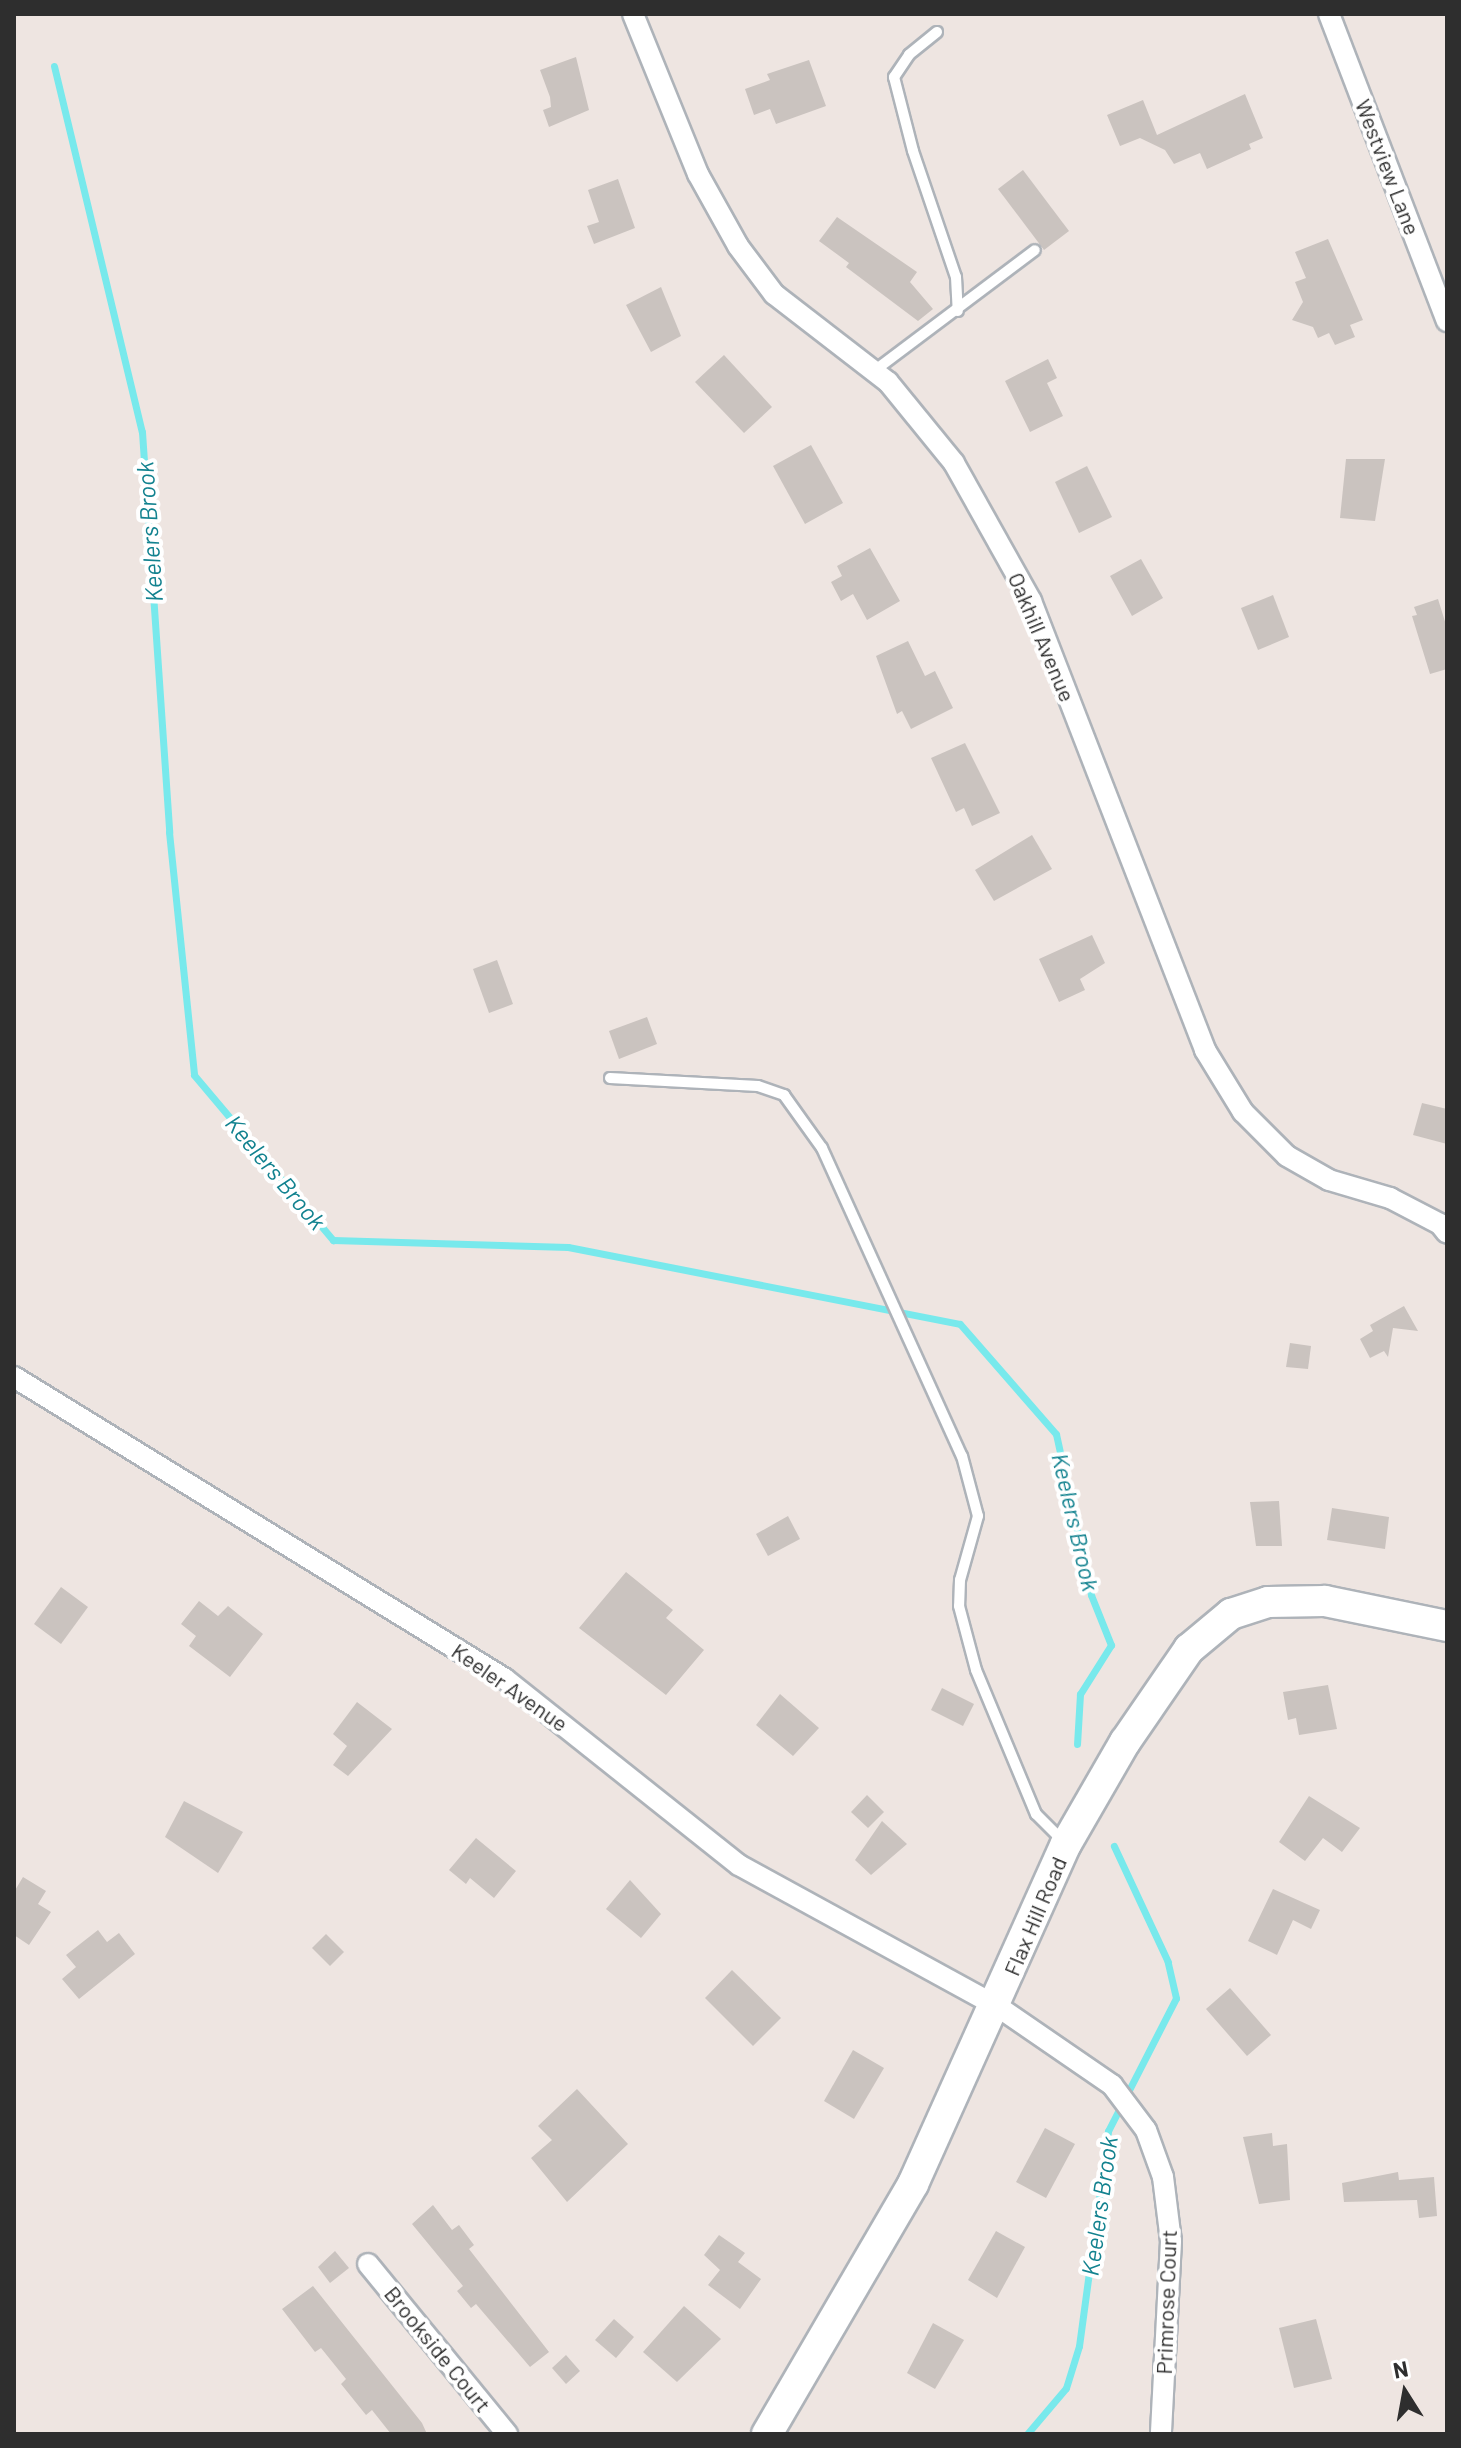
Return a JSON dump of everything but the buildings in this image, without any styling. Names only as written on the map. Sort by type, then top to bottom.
[{"type":"main road","name":"Flax Hill Road","points":[[767,2434],[913,2184],[997,2006],[1066,1844],[1125,1742],[1189,1649],[1231,1614],[1268,1602],[1325,1601],[1447,1626]]},
{"type":"street","name":"Oakhill Avenue","points":[[633,14],[698,174],[738,246],[774,294],[874,371],[954,463],[1031,601],[1205,1050],[1243,1112],[1287,1156],[1329,1180],[1390,1198],[1447,1233]]},
{"type":"street","name":"Westview Lane","points":[[1329,14],[1447,321]]},
{"type":"street","name":"Keeler Avenue","points":[[14,1377],[505,1679],[739,1865],[997,2006]]},
{"type":"street","name":"Primrose Court","points":[[997,2006],[1124,2102],[1146,2130],[1163,2177],[1171,2241],[1161,2434]]},
{"type":"street","name":"Brookside Court","points":[[368,2264],[507,2434]]},
{"type":"lane","points":[[937,32],[909,55],[894,77],[913,151],[956,277],[958,311]]},
{"type":"lane","points":[[874,371],[958,311],[1035,250]]},
{"type":"lane","points":[[610,1078],[758,1086],[784,1095],[822,1148],[887,1289],[904,1336],[962,1456],[978,1516],[960,1580],[959,1606],[976,1670],[1036,1814],[1066,1844]]},
{"type":"waterway","name":"Keelers Brook","points":[[54,66],[142,432],[169,832],[194,1075],[333,1240],[568,1247],[960,1324],[1056,1434],[1091,1595],[1111,1645],[1080,1694],[1077,1744]]},
{"type":"waterway","name":"Keelers Brook","points":[[1027,2434],[1066,2388],[1079,2346],[1108,2131],[1176,1998],[1168,1962],[1114,1846]]}]
